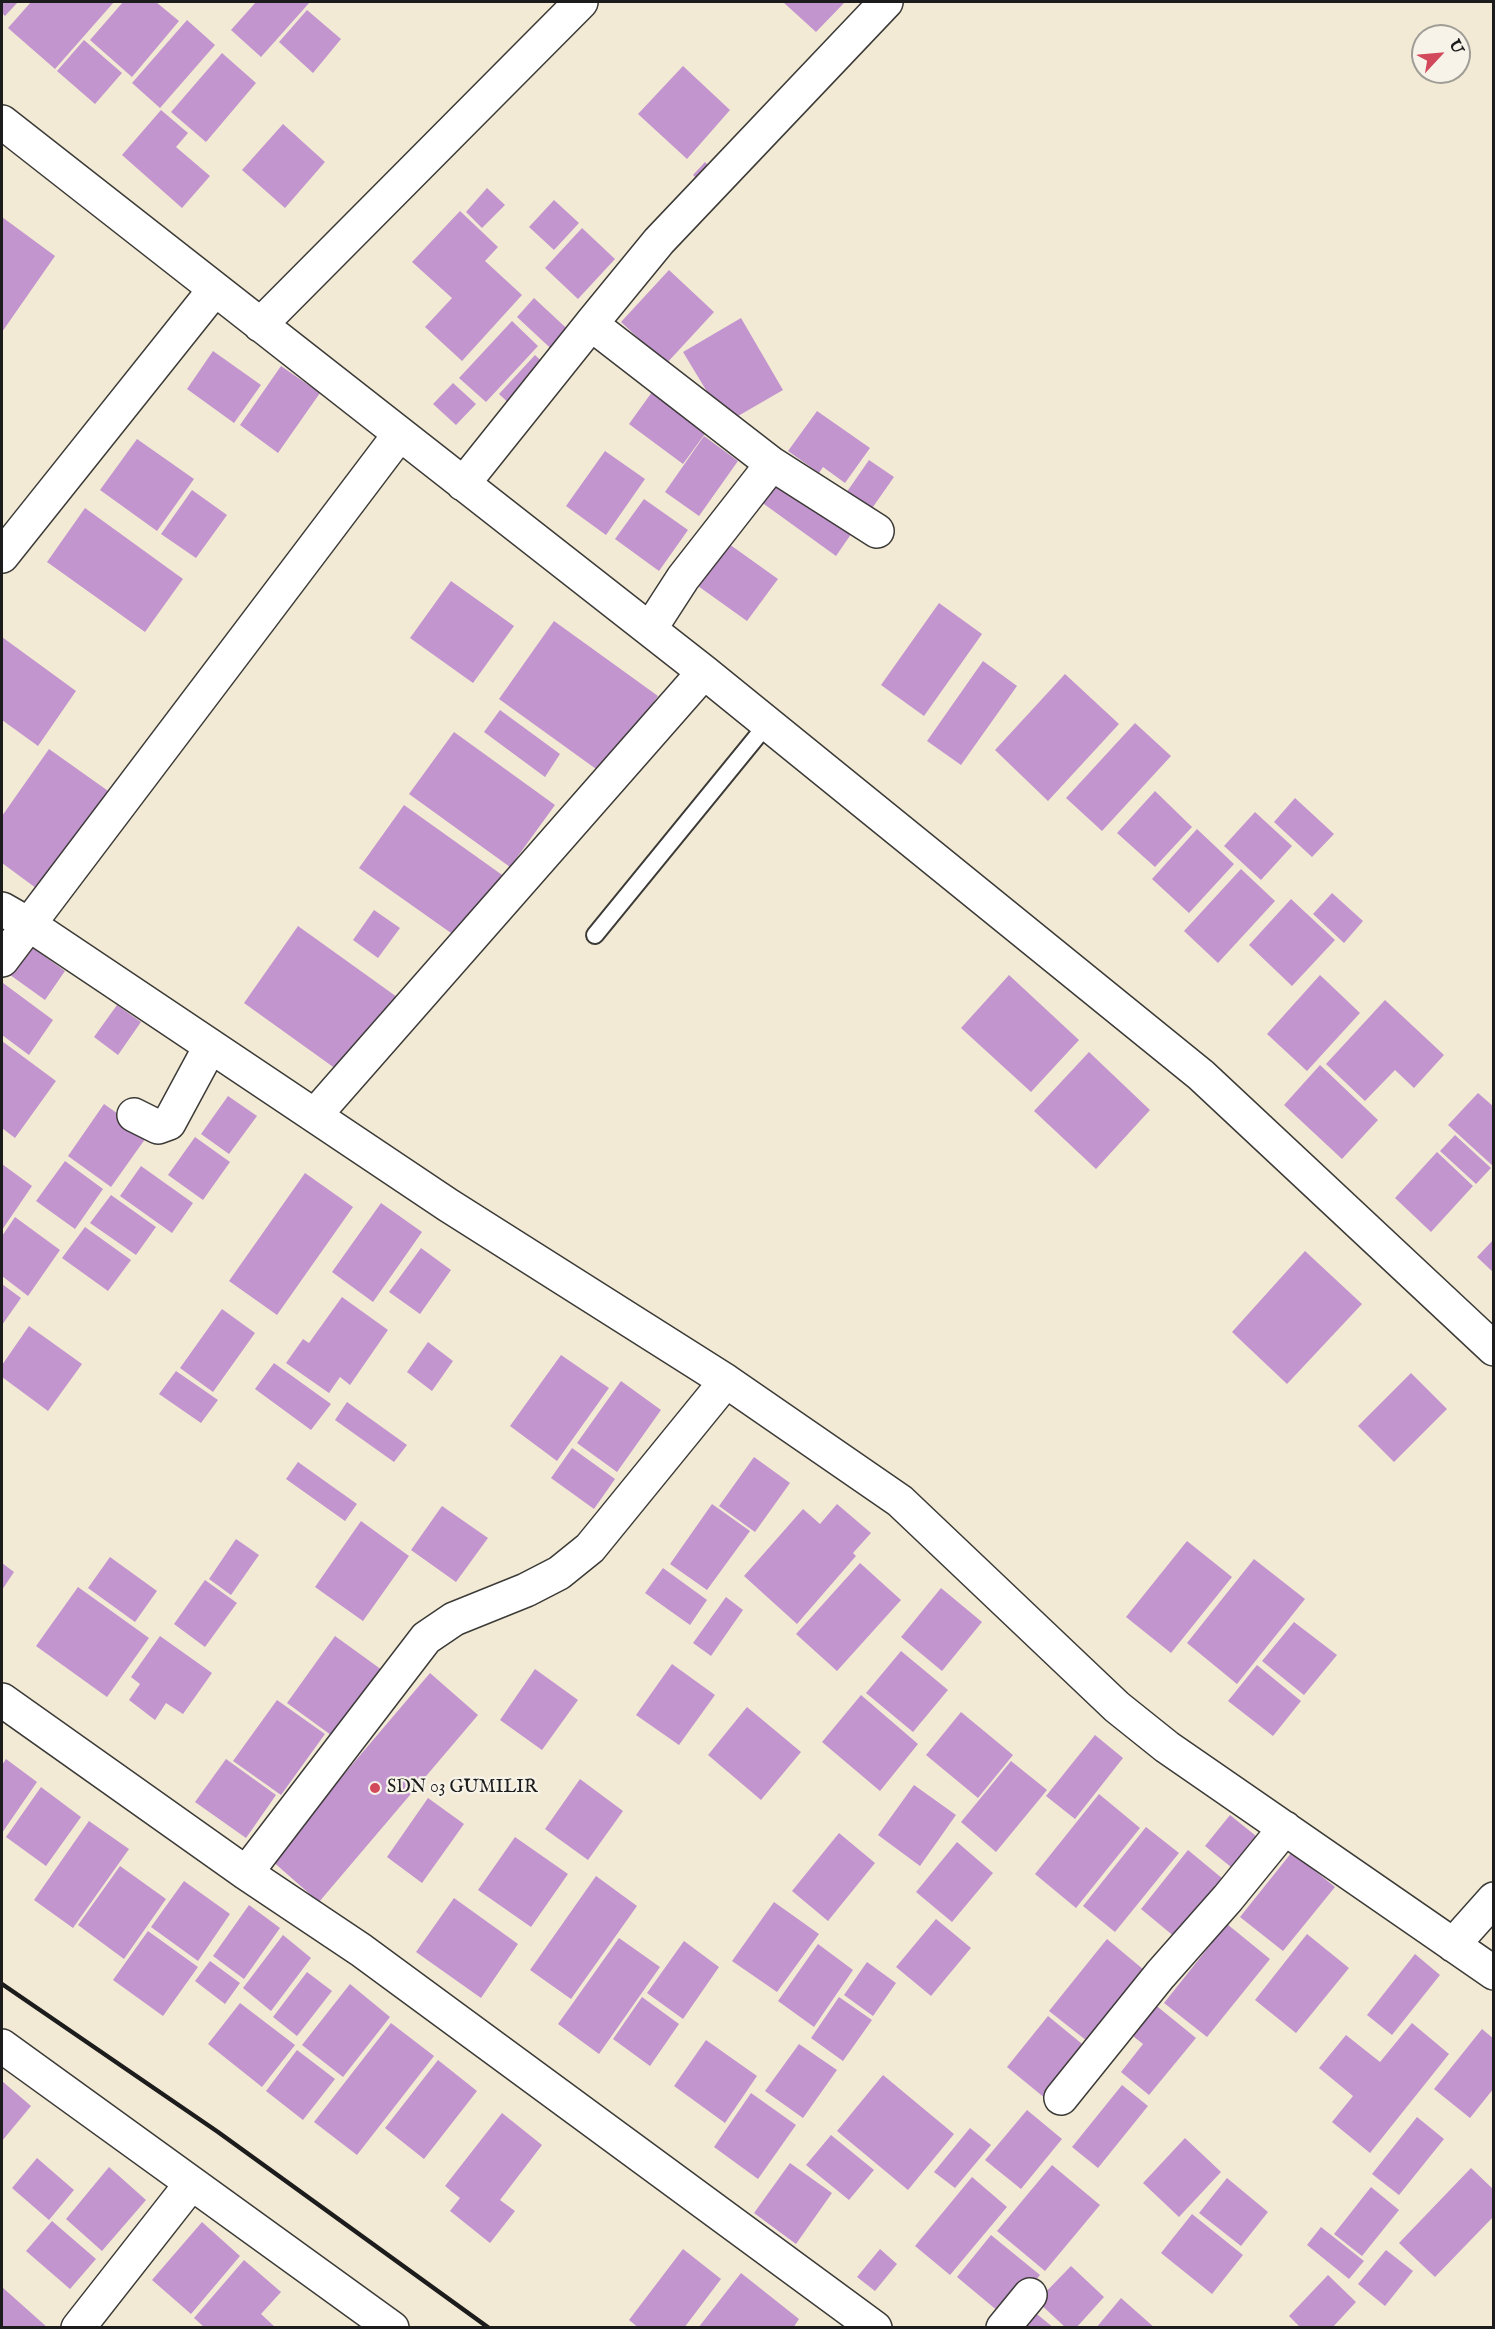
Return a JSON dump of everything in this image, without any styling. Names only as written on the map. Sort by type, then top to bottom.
[{"type":"street","points":[[260,325],[581,2]]},
{"type":"street","points":[[463,484],[659,241],[886,2]]},
{"type":"street","points":[[2,122],[399,435],[650,629],[1201,1075],[1494,1349]]},
{"type":"street","points":[[2,556],[215,289]]},
{"type":"street","points":[[591,324],[772,464],[877,531]]},
{"type":"street","points":[[2,960],[399,435]]},
{"type":"street","points":[[650,629],[683,578],[772,464]]},
{"type":"street","points":[[315,1115],[704,672]]},
{"type":"street","points":[[2,909],[30,925],[448,1205],[726,1381],[900,1501],[1118,1707],[1167,1747],[1285,1828],[1471,1925],[1494,1973]]},
{"type":"street","points":[[134,1115],[158,1127],[169,1123],[210,1047]]},
{"type":"street","points":[[246,1873],[426,1638],[443,1624],[559,1573],[590,1548],[726,1381]]},
{"type":"street","points":[[2,1700],[246,1873],[371,1957],[875,2328]]},
{"type":"street","points":[[1061,2098],[1160,1975],[1228,1898],[1285,1828]]},
{"type":"street","points":[[2,2046],[392,2328]]},
{"type":"street","points":[[78,2328],[191,2184]]},
{"type":"street","points":[[1003,2328],[1030,2295]]},
{"type":"lane","points":[[595,935],[768,723]]},
{"type":"building","points":[[2,2],[18,2],[5,16],[2,13]]},
{"type":"building","points":[[31,2],[114,2],[55,69],[8,28]]},
{"type":"building","points":[[123,2],[156,2],[179,21],[132,77],[90,40]]},
{"type":"building","points":[[256,2],[310,2],[261,57],[231,30]]},
{"type":"building","points":[[783,2],[845,2],[816,32]]},
{"type":"building","points":[[307,10],[341,39],[313,73],[279,42]]},
{"type":"building","points":[[187,20],[215,45],[160,108],[132,83]]},
{"type":"building","points":[[84,40],[122,73],[95,104],[57,71]]},
{"type":"building","points":[[222,53],[256,83],[206,142],[171,112]]},
{"type":"building","points":[[683,66],[730,110],[687,159],[638,114]]},
{"type":"building","points":[[161,110],[188,133],[176,147],[210,176],[182,208],[122,155]]},
{"type":"building","points":[[283,124],[325,162],[285,208],[242,170]]},
{"type":"building","points":[[705,162],[714,171],[702,183],[693,175]]},
{"type":"building","points":[[487,188],[505,205],[482,228],[466,212]]},
{"type":"building","points":[[554,200],[579,223],[554,250],[529,227]]},
{"type":"building","points":[[460,211],[498,247],[485,261],[522,295],[462,361],[425,327],[452,298],[412,262]]},
{"type":"building","points":[[2,217],[55,256],[2,332]]},
{"type":"building","points":[[582,228],[615,259],[578,299],[545,268]]},
{"type":"building","points":[[669,270],[714,312],[666,364],[621,322]]},
{"type":"building","points":[[534,298],[577,338],[560,357],[517,317]]},
{"type":"building","points":[[741,318],[783,390],[726,423],[683,352]]},
{"type":"building","points":[[512,321],[538,346],[486,402],[459,378]]},
{"type":"building","points":[[213,351],[261,385],[234,423],[187,389]]},
{"type":"building","points":[[535,355],[551,370],[515,409],[499,394]]},
{"type":"building","points":[[281,366],[320,393],[278,453],[240,425]]},
{"type":"building","points":[[453,383],[476,404],[456,425],[433,404]]},
{"type":"building","points":[[652,392],[707,431],[683,464],[629,424]]},
{"type":"building","points":[[817,411],[870,448],[845,483],[823,467],[819,473],[788,451]]},
{"type":"building","points":[[704,436],[738,461],[699,516],[665,492]]},
{"type":"building","points":[[137,439],[194,479],[157,531],[100,490]]},
{"type":"building","points":[[605,451],[645,479],[606,535],[566,506]]},
{"type":"building","points":[[869,460],[894,477],[868,514],[844,496]]},
{"type":"building","points":[[777,470],[856,527],[836,556],[757,499]]},
{"type":"building","points":[[192,490],[227,515],[196,558],[161,534]]},
{"type":"building","points":[[644,499],[688,530],[659,571],[615,539]]},
{"type":"building","points":[[85,508],[183,579],[145,632],[47,562]]},
{"type":"building","points":[[722,539],[778,579],[747,621],[691,581]]},
{"type":"building","points":[[451,581],[514,626],[473,683],[410,638]]},
{"type":"building","points":[[939,603],[982,634],[924,716],[881,685]]},
{"type":"building","points":[[554,621],[658,696],[603,774],[499,699]]},
{"type":"building","points":[[2,637],[76,691],[38,746],[2,720]]},
{"type":"building","points":[[983,661],[1017,686],[961,765],[927,741]]},
{"type":"building","points":[[1065,674],[1119,724],[1048,801],[995,750]]},
{"type":"building","points":[[500,710],[560,754],[545,777],[484,732]]},
{"type":"building","points":[[1135,723],[1171,756],[1102,831],[1066,798]]},
{"type":"building","points":[[454,732],[555,805],[510,867],[409,794]]},
{"type":"building","points":[[49,749],[111,793],[40,891],[2,863],[2,816]]},
{"type":"building","points":[[1155,791],[1192,827],[1155,867],[1117,833]]},
{"type":"building","points":[[1295,798],[1334,834],[1312,857],[1274,822]]},
{"type":"building","points":[[404,805],[505,877],[461,940],[359,868]]},
{"type":"building","points":[[1255,812],[1292,846],[1261,880],[1224,846]]},
{"type":"building","points":[[1197,829],[1234,864],[1189,913],[1152,879]]},
{"type":"building","points":[[1241,869],[1275,901],[1218,963],[1184,931]]},
{"type":"building","points":[[1332,893],[1363,921],[1344,943],[1313,914]]},
{"type":"building","points":[[1291,899],[1335,940],[1292,986],[1249,945]]},
{"type":"building","points":[[374,910],[400,928],[378,958],[353,940]]},
{"type":"building","points":[[298,926],[397,997],[343,1074],[244,1003]]},
{"type":"building","points":[[26,943],[65,971],[45,1000],[6,972]]},
{"type":"building","points":[[1009,975],[1079,1040],[1031,1092],[961,1028]]},
{"type":"building","points":[[1320,975],[1360,1013],[1307,1071],[1267,1034]]},
{"type":"building","points":[[3,983],[53,1020],[29,1055],[2,1035]]},
{"type":"building","points":[[1385,1000],[1444,1055],[1414,1088],[1395,1070],[1365,1101],[1326,1064]]},
{"type":"building","points":[[117,1005],[141,1022],[118,1055],[94,1037]]},
{"type":"building","points":[[2,1041],[56,1081],[15,1138],[2,1128]]},
{"type":"building","points":[[1089,1052],[1150,1110],[1096,1169],[1034,1111]]},
{"type":"building","points":[[1320,1065],[1378,1120],[1342,1159],[1284,1105]]},
{"type":"building","points":[[1478,1093],[1494,1107],[1494,1167],[1448,1125]]},
{"type":"building","points":[[228,1096],[257,1116],[229,1154],[201,1134]]},
{"type":"building","points":[[104,1104],[148,1135],[111,1187],[68,1156]]},
{"type":"building","points":[[1455,1135],[1491,1168],[1476,1184],[1440,1151]]},
{"type":"building","points":[[195,1137],[230,1162],[203,1200],[168,1175]]},
{"type":"building","points":[[1437,1152],[1473,1186],[1431,1232],[1395,1198]]},
{"type":"building","points":[[65,1161],[103,1189],[75,1229],[36,1201]]},
{"type":"building","points":[[2,1164],[32,1186],[2,1230]]},
{"type":"building","points":[[141,1166],[193,1203],[172,1233],[120,1196]]},
{"type":"building","points":[[305,1173],[353,1207],[277,1315],[229,1281]]},
{"type":"building","points":[[111,1195],[156,1227],[136,1255],[90,1223]]},
{"type":"building","points":[[381,1203],[422,1232],[373,1302],[332,1272]]},
{"type":"building","points":[[15,1217],[60,1250],[28,1296],[2,1276],[2,1236]]},
{"type":"building","points":[[85,1227],[131,1260],[108,1291],[62,1258]]},
{"type":"building","points":[[1494,1239],[1494,1273],[1477,1257]]},
{"type":"building","points":[[421,1248],[451,1270],[420,1314],[389,1292]]},
{"type":"building","points":[[1305,1251],[1362,1304],[1287,1384],[1232,1332]]},
{"type":"building","points":[[2,1284],[21,1298],[2,1325]]},
{"type":"building","points":[[342,1297],[388,1330],[350,1385],[340,1377],[329,1393],[286,1363],[303,1339],[309,1343]]},
{"type":"building","points":[[222,1309],[255,1333],[213,1392],[180,1368]]},
{"type":"building","points":[[29,1326],[82,1364],[48,1411],[2,1377],[2,1365]]},
{"type":"building","points":[[428,1342],[453,1361],[432,1391],[407,1372]]},
{"type":"building","points":[[561,1355],[609,1388],[557,1461],[510,1426]]},
{"type":"building","points":[[274,1363],[331,1404],[311,1430],[255,1389]]},
{"type":"building","points":[[176,1371],[218,1400],[201,1423],[159,1394]]},
{"type":"building","points":[[1411,1373],[1447,1409],[1394,1462],[1358,1426]]},
{"type":"building","points":[[621,1381],[661,1410],[617,1472],[577,1443]]},
{"type":"building","points":[[347,1402],[407,1445],[394,1462],[335,1420]]},
{"type":"building","points":[[572,1448],[615,1479],[594,1509],[551,1478]]},
{"type":"building","points":[[754,1457],[790,1483],[755,1532],[719,1506]]},
{"type":"building","points":[[298,1462],[357,1504],[345,1521],[286,1479]]},
{"type":"building","points":[[712,1504],[750,1531],[707,1590],[670,1564]]},
{"type":"building","points":[[837,1504],[871,1533],[853,1553],[856,1556],[797,1624],[744,1576],[803,1509],[820,1524]]},
{"type":"building","points":[[442,1506],[488,1538],[456,1582],[411,1550]]},
{"type":"building","points":[[361,1521],[409,1556],[363,1621],[315,1587]]},
{"type":"building","points":[[236,1539],[259,1555],[231,1595],[209,1579]]},
{"type":"building","points":[[1187,1541],[1232,1577],[1171,1653],[1126,1617]]},
{"type":"building","points":[[110,1557],[157,1591],[135,1622],[88,1588]]},
{"type":"building","points":[[1254,1559],[1305,1599],[1237,1684],[1187,1643]]},
{"type":"building","points":[[2,1563],[14,1572],[2,1590]]},
{"type":"building","points":[[860,1563],[901,1600],[837,1671],[796,1634]]},
{"type":"building","points":[[663,1568],[707,1600],[690,1625],[645,1593]]},
{"type":"building","points":[[205,1580],[237,1603],[205,1647],[174,1624]]},
{"type":"building","points":[[78,1587],[149,1638],[107,1697],[36,1646]]},
{"type":"building","points":[[941,1588],[982,1622],[942,1671],[901,1637]]},
{"type":"building","points":[[726,1597],[743,1610],[711,1656],[693,1643]]},
{"type":"building","points":[[1294,1622],[1337,1655],[1304,1695],[1262,1661]]},
{"type":"building","points":[[160,1636],[212,1673],[183,1714],[166,1703],[155,1720],[129,1700],[140,1684],[131,1677]]},
{"type":"building","points":[[335,1636],[382,1670],[335,1738],[287,1703]]},
{"type":"building","points":[[901,1651],[948,1690],[913,1732],[866,1693]]},
{"type":"building","points":[[672,1664],[715,1695],[679,1745],[636,1715]]},
{"type":"building","points":[[1257,1665],[1301,1701],[1273,1736],[1228,1701]]},
{"type":"building","points":[[535,1669],[578,1700],[542,1750],[500,1720]]},
{"type":"building","name":"SDN 03 GUMILIR","points":[[430,1673],[478,1715],[319,1902],[271,1860]]},
{"type":"building","points":[[861,1695],[918,1744],[880,1791],[822,1742]]},
{"type":"building","points":[[277,1700],[325,1734],[281,1795],[233,1761]]},
{"type":"building","points":[[747,1707],[801,1752],[761,1800],[708,1755]]},
{"type":"building","points":[[961,1712],[1013,1755],[978,1798],[926,1755]]},
{"type":"building","points":[[1095,1735],[1123,1758],[1075,1819],[1046,1796]]},
{"type":"building","points":[[6,1759],[37,1782],[2,1833],[2,1765]]},
{"type":"building","points":[[226,1759],[276,1795],[246,1838],[195,1802]]},
{"type":"building","points":[[1011,1761],[1047,1790],[996,1852],[961,1822]]},
{"type":"building","points":[[580,1779],[623,1811],[588,1860],[545,1829]]},
{"type":"building","points":[[914,1785],[956,1815],[920,1866],[878,1835]]},
{"type":"building","points":[[41,1787],[81,1817],[46,1866],[6,1837]]},
{"type":"building","points":[[1099,1794],[1140,1828],[1076,1908],[1035,1874]]},
{"type":"building","points":[[428,1798],[464,1824],[422,1883],[387,1857]]},
{"type":"building","points":[[1230,1815],[1256,1836],[1231,1867],[1205,1846]]},
{"type":"building","points":[[89,1821],[129,1849],[73,1928],[34,1900]]},
{"type":"building","points":[[1146,1827],[1179,1853],[1115,1932],[1083,1906]]},
{"type":"building","points":[[839,1833],[875,1863],[828,1921],[792,1891]]},
{"type":"building","points":[[515,1837],[568,1874],[531,1927],[478,1890]]},
{"type":"building","points":[[957,1842],[993,1873],[952,1922],[916,1892]]},
{"type":"building","points":[[1188,1850],[1223,1879],[1176,1938],[1141,1909]]},
{"type":"building","points":[[1292,1852],[1335,1887],[1283,1951],[1240,1917]]},
{"type":"building","points":[[120,1866],[166,1899],[124,1959],[78,1925]]},
{"type":"building","points":[[596,1876],[637,1906],[571,1999],[530,1970]]},
{"type":"building","points":[[184,1881],[230,1914],[198,1961],[151,1927]]},
{"type":"building","points":[[454,1898],[518,1944],[481,1998],[416,1952]]},
{"type":"building","points":[[774,1902],[819,1934],[777,1992],[732,1961]]},
{"type":"building","points":[[249,1905],[280,1928],[244,1979],[213,1956]]},
{"type":"building","points":[[936,1919],[971,1948],[931,1996],[896,1967]]},
{"type":"building","points":[[1227,1924],[1270,1959],[1207,2037],[1164,2003]]},
{"type":"building","points":[[148,1931],[198,1967],[163,2016],[113,1980]]},
{"type":"building","points":[[1307,1934],[1349,1968],[1296,2033],[1255,2000]]},
{"type":"building","points":[[283,1935],[311,1958],[271,2011],[243,1988]]},
{"type":"building","points":[[619,1938],[660,1967],[599,2054],[558,2024]]},
{"type":"building","points":[[1107,1939],[1144,1970],[1087,2041],[1049,2011]]},
{"type":"building","points":[[684,1941],[719,1967],[683,2019],[647,1993]]},
{"type":"building","points":[[818,1944],[853,1970],[814,2027],[778,2001]]},
{"type":"building","points":[[1415,1954],[1440,1975],[1392,2035],[1367,2015]]},
{"type":"building","points":[[210,1961],[240,1983],[225,2004],[195,1981]]},
{"type":"building","points":[[867,1962],[896,1983],[873,2016],[844,1995]]},
{"type":"building","points":[[307,1972],[332,1991],[297,2036],[273,2017]]},
{"type":"building","points":[[350,1984],[390,2017],[343,2077],[302,2045]]},
{"type":"building","points":[[642,1997],[679,2024],[650,2066],[613,2039]]},
{"type":"building","points":[[839,1997],[872,2020],[843,2061],[811,2038]]},
{"type":"building","points":[[240,2003],[295,2045],[262,2087],[208,2044]]},
{"type":"building","points":[[1153,2003],[1196,2038],[1149,2095],[1121,2072],[1143,2044],[1129,2033]]},
{"type":"building","points":[[1048,2016],[1087,2048],[1046,2099],[1007,2067]]},
{"type":"building","points":[[391,2023],[434,2056],[357,2155],[314,2122]]},
{"type":"building","points":[[1412,2023],[1449,2054],[1370,2153],[1332,2122],[1353,2096],[1319,2068],[1346,2035],[1380,2062]]},
{"type":"building","points":[[1482,2029],[1494,2039],[1494,2088],[1470,2118],[1434,2089]]},
{"type":"building","points":[[706,2040],[757,2076],[725,2123],[674,2086]]},
{"type":"building","points":[[799,2044],[837,2070],[803,2118],[765,2091]]},
{"type":"building","points":[[297,2050],[335,2079],[303,2120],[266,2091]]},
{"type":"building","points":[[438,2060],[477,2091],[424,2159],[385,2128]]},
{"type":"building","points":[[883,2075],[954,2134],[908,2190],[837,2131]]},
{"type":"building","points":[[2,2081],[31,2106],[2,2141]]},
{"type":"building","points":[[1122,2085],[1148,2106],[1098,2168],[1072,2147]]},
{"type":"building","points":[[751,2093],[796,2125],[758,2179],[714,2147]]},
{"type":"building","points":[[1027,2110],[1062,2139],[1021,2189],[985,2160]]},
{"type":"building","points":[[502,2113],[542,2145],[500,2200],[515,2211],[490,2243],[450,2211],[460,2198],[445,2186]]},
{"type":"building","points":[[1417,2117],[1444,2139],[1399,2195],[1372,2174]]},
{"type":"building","points":[[970,2128],[991,2145],[955,2188],[934,2172]]},
{"type":"building","points":[[831,2135],[874,2170],[849,2200],[806,2165]]},
{"type":"building","points":[[1185,2138],[1221,2172],[1179,2217],[1143,2183]]},
{"type":"building","points":[[37,2158],[74,2190],[49,2220],[12,2188]]},
{"type":"building","points":[[790,2163],[832,2193],[796,2244],[754,2213]]},
{"type":"building","points":[[1052,2165],[1100,2205],[1045,2271],[997,2231]]},
{"type":"building","points":[[109,2167],[146,2200],[102,2251],[66,2219]]},
{"type":"building","points":[[1471,2168],[1494,2190],[1494,2216],[1435,2277],[1399,2243]]},
{"type":"building","points":[[972,2177],[1007,2207],[950,2275],[915,2246]]},
{"type":"building","points":[[1227,2178],[1268,2212],[1241,2246],[1199,2213]]},
{"type":"building","points":[[1371,2187],[1399,2210],[1362,2256],[1334,2234]]},
{"type":"building","points":[[1192,2214],[1243,2255],[1212,2294],[1161,2253]]},
{"type":"building","points":[[52,2221],[96,2259],[70,2289],[26,2251]]},
{"type":"building","points":[[202,2222],[240,2256],[191,2314],[152,2280]]},
{"type":"building","points":[[1321,2227],[1364,2261],[1349,2279],[1307,2245]]},
{"type":"building","points":[[991,2235],[1040,2275],[1005,2317],[957,2277]]},
{"type":"building","points":[[683,2249],[721,2279],[684,2328],[639,2328],[629,2320]]},
{"type":"building","points":[[880,2249],[897,2264],[875,2291],[857,2277]]},
{"type":"building","points":[[1386,2250],[1413,2271],[1385,2306],[1358,2284]]},
{"type":"building","points":[[244,2260],[281,2292],[261,2314],[276,2328],[205,2328],[194,2318]]},
{"type":"building","points":[[1071,2266],[1104,2297],[1076,2328],[1066,2328],[1037,2301]]},
{"type":"building","points":[[741,2273],[799,2319],[793,2328],[698,2328]]},
{"type":"building","points":[[1328,2275],[1356,2302],[1332,2328],[1301,2328],[1289,2316]]},
{"type":"building","points":[[2,2287],[48,2328],[2,2328]]},
{"type":"building","points":[[1121,2298],[1155,2328],[1096,2328]]},
{"type":"building","points":[[1027,2306],[1054,2328],[1010,2328]]},
{"type":"railway","points":[[2,1984],[218,2132],[489,2328]]},
{"type":"place","name":"SDN 03 GUMILIR","points":[[375,1788]]}]
